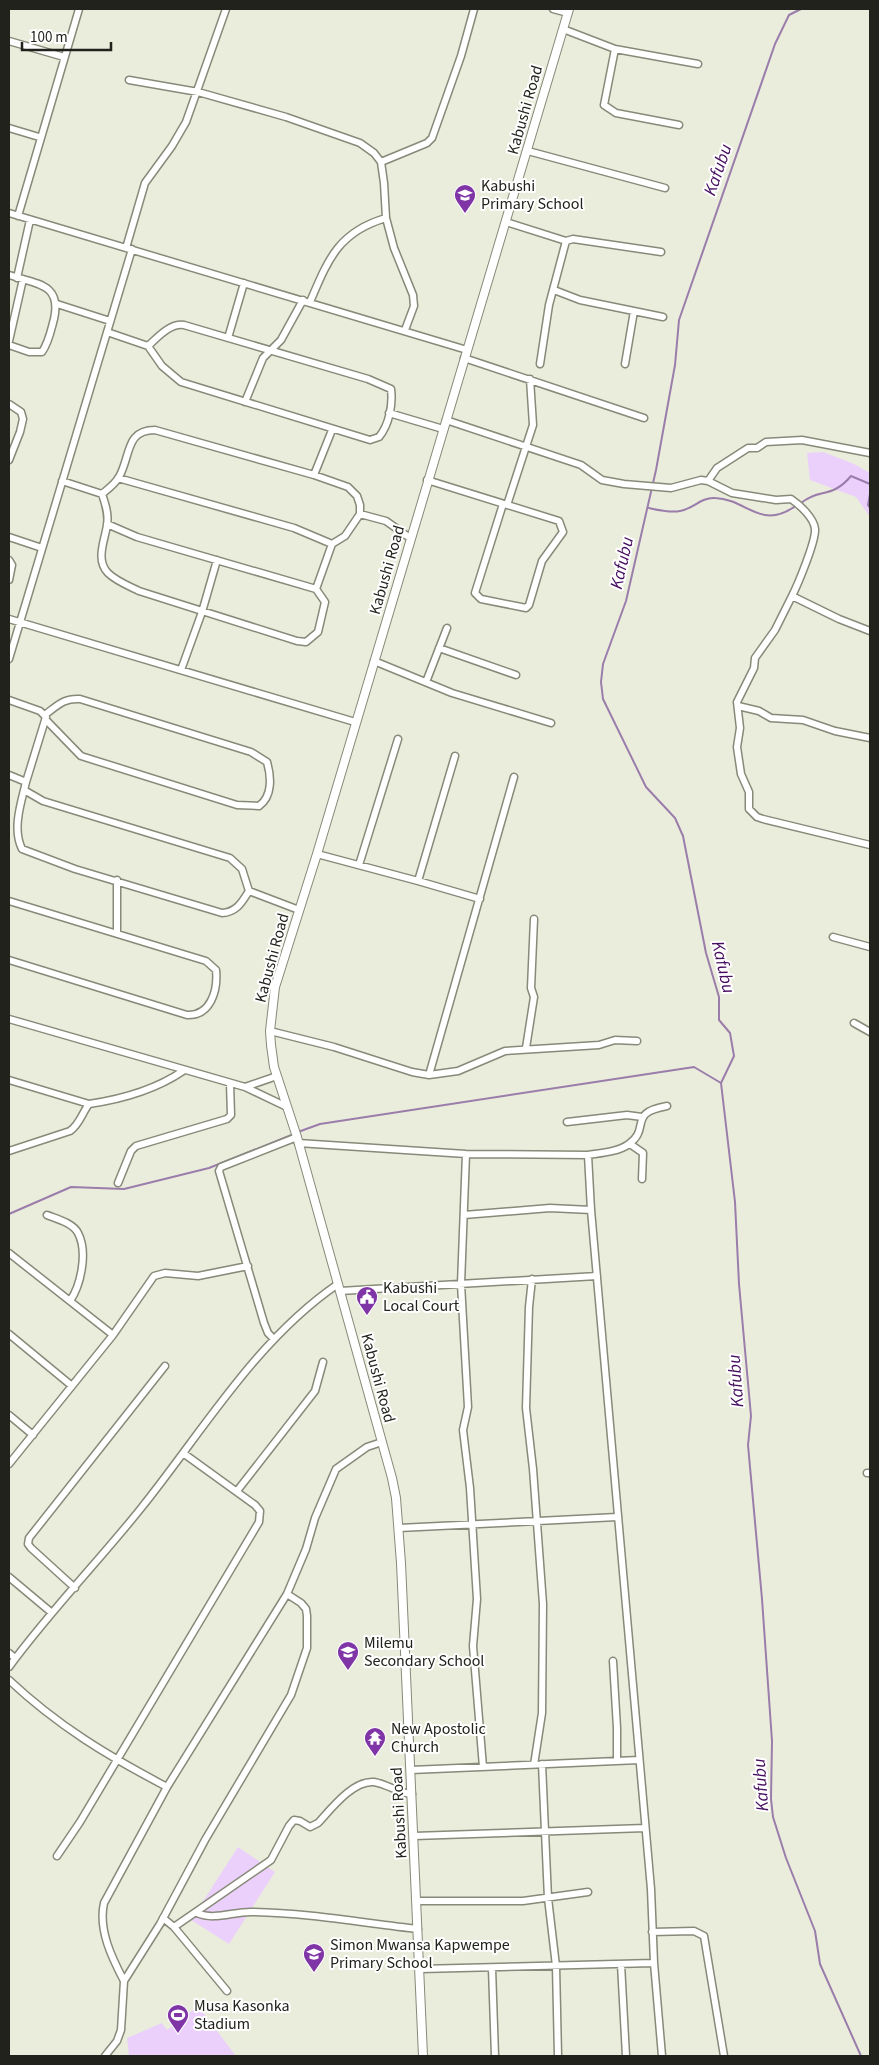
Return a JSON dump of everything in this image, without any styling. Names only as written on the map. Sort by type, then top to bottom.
[{"type":"main road","name":"Kabushi Road","points":[[423,2056],[411,1770],[396,1498],[339,1287],[293,1125],[277,1076],[270,1031],[275,987],[569,11]]},
{"type":"street","points":[[18,216],[39,138],[79,9]]},
{"type":"street","points":[[9,655],[107,332],[145,183],[181,130],[198,92],[226,9]]},
{"type":"street","points":[[381,162],[427,143],[432,138],[462,56],[474,9]]},
{"type":"street","points":[[553,9],[569,11]]},
{"type":"street","points":[[564,29],[615,49],[698,64]]},
{"type":"street","points":[[9,41],[64,57]]},
{"type":"street","points":[[615,49],[604,105],[616,113],[679,125]]},
{"type":"street","points":[[128,80],[198,92],[286,117],[360,143],[374,153],[381,162],[386,218],[394,248],[413,295],[414,306],[405,330]]},
{"type":"street","points":[[9,128],[39,138]]},
{"type":"street","points":[[528,151],[665,188]]},
{"type":"street","points":[[9,214],[405,330],[530,379],[644,418]]},
{"type":"street","points":[[245,402],[254,383],[260,363],[284,336],[307,301],[337,246],[345,238],[368,223],[386,218]]},
{"type":"street","points":[[9,274],[20,278],[48,288],[54,293],[57,304],[51,331],[42,352],[29,352],[9,346],[20,278],[30,220]]},
{"type":"street","points":[[506,222],[566,241],[573,239],[661,252]]},
{"type":"street","points":[[540,364],[549,305],[566,241]]},
{"type":"street","points":[[228,338],[244,283]]},
{"type":"street","points":[[554,290],[580,300],[663,317]]},
{"type":"street","points":[[57,304],[110,321]]},
{"type":"street","points":[[625,364],[634,311]]},
{"type":"street","points":[[107,332],[148,346],[162,366],[181,382],[332,430],[370,440],[379,437],[384,431],[390,413],[392,397],[390,389],[385,385],[178,324],[148,346]]},
{"type":"street","points":[[427,480],[505,505],[554,519],[562,525],[561,536],[542,561],[529,605],[526,608],[481,599],[475,593],[505,505],[528,447],[533,425],[530,379]]},
{"type":"street","points":[[9,404],[22,412],[23,419],[9,460]]},
{"type":"street","points":[[390,413],[443,429]]},
{"type":"street","points":[[446,420],[581,465],[602,480],[668,488],[708,481],[732,493],[776,500],[791,499],[811,519],[815,529],[813,541],[792,596],[775,630],[755,658],[754,668],[739,696],[737,715],[740,728],[737,748],[738,761],[742,777],[749,792],[751,813],[757,817],[870,845]]},
{"type":"street","points":[[102,494],[118,478],[132,442],[136,435],[144,430],[155,430],[314,475],[348,487],[357,496],[360,514],[344,536],[332,544],[316,589]]},
{"type":"street","points":[[314,475],[332,430]]},
{"type":"street","points":[[708,481],[717,468],[748,448],[757,448],[766,442],[802,440],[870,453]]},
{"type":"street","points":[[118,478],[294,528],[332,544]]},
{"type":"street","points":[[62,481],[102,494]]},
{"type":"street","points":[[102,494],[106,505],[107,524],[103,537],[102,562],[109,574],[139,591],[287,639],[306,642],[318,632],[322,624],[325,602],[316,589],[137,537],[107,524]]},
{"type":"street","points":[[360,514],[386,522],[410,538]]},
{"type":"street","points":[[9,537],[42,548]]},
{"type":"street","points":[[9,560],[12,565],[9,580]]},
{"type":"street","points":[[181,670],[202,612],[217,560]]},
{"type":"street","points":[[792,596],[839,619],[870,631]]},
{"type":"street","points":[[9,619],[355,722]]},
{"type":"street","points":[[426,682],[447,628]]},
{"type":"street","points":[[439,648],[516,675]]},
{"type":"street","points":[[374,661],[452,693],[551,723]]},
{"type":"street","points":[[9,700],[46,717],[81,756],[237,805],[259,806],[268,793],[270,774],[266,762],[251,752],[70,698],[61,702],[46,717],[26,782],[17,833],[22,849],[75,869],[117,880],[222,913],[230,912],[237,908],[249,891]]},
{"type":"street","points":[[738,706],[759,711],[771,718],[803,720],[835,731],[870,738]]},
{"type":"street","points":[[359,865],[398,739]]},
{"type":"street","points":[[418,882],[455,756]]},
{"type":"street","points":[[9,775],[26,782]]},
{"type":"street","points":[[429,1075],[514,777]]},
{"type":"street","points":[[24,790],[43,801],[230,858],[242,869],[249,891]]},
{"type":"street","points":[[316,854],[480,899]]},
{"type":"street","points":[[117,880],[117,933]]},
{"type":"street","points":[[249,891],[299,910]]},
{"type":"street","points":[[9,901],[190,954],[212,964],[216,970],[216,986],[215,993],[206,1008],[193,1015],[173,1011],[9,960]]},
{"type":"street","points":[[526,1048],[534,997],[531,988],[534,919]]},
{"type":"street","points":[[833,937],[870,947]]},
{"type":"street","points":[[9,1019],[183,1071],[245,1087],[287,1107]]},
{"type":"street","points":[[854,1023],[870,1032]]},
{"type":"street","points":[[270,1031],[334,1047],[412,1072],[429,1075],[458,1071],[505,1051],[526,1048],[599,1045],[615,1040],[637,1041]]},
{"type":"street","points":[[9,1080],[89,1104],[116,1100],[150,1089],[168,1081],[183,1071]]},
{"type":"street","points":[[245,1087],[277,1076]]},
{"type":"street","points":[[118,1183],[131,1151],[136,1146],[227,1119],[231,1116],[230,1083]]},
{"type":"street","points":[[9,1151],[77,1126],[89,1104]]},
{"type":"street","points":[[274,1340],[268,1334],[264,1323],[219,1171],[222,1167],[297,1139],[466,1154],[588,1155],[630,1144],[639,1131],[642,1117],[652,1109],[667,1106]]},
{"type":"street","points":[[567,1122],[627,1115],[642,1117]]},
{"type":"street","points":[[630,1144],[643,1153],[642,1179]]},
{"type":"street","points":[[466,1154],[461,1284],[468,1407],[463,1430],[470,1488],[477,1598],[474,1646],[482,1766]]},
{"type":"street","points":[[588,1155],[617,1517],[645,1828],[662,2056]]},
{"type":"street","points":[[464,1215],[550,1208],[591,1210]]},
{"type":"street","points":[[48,1215],[71,1226],[78,1232],[82,1259],[80,1281],[70,1301]]},
{"type":"street","points":[[9,1253],[113,1335]]},
{"type":"street","points":[[9,1464],[113,1335],[154,1276],[159,1273],[198,1276],[248,1266]]},
{"type":"street","points":[[9,1667],[52,1613],[143,1507],[183,1453],[274,1340],[302,1311],[339,1287],[461,1284],[597,1276]]},
{"type":"street","points":[[532,1279],[528,1306],[526,1408],[538,1521],[543,1604],[542,1713],[534,1765]]},
{"type":"street","points":[[9,1334],[72,1386]]},
{"type":"street","points":[[237,1491],[315,1390],[323,1362]]},
{"type":"street","points":[[75,1588],[31,1548],[28,1544],[29,1538],[165,1366]]},
{"type":"street","points":[[9,1415],[33,1435]]},
{"type":"street","points":[[124,1982],[112,1958],[102,1925],[102,1913],[108,1894],[167,1787],[287,1594],[306,1549],[314,1518],[336,1469],[367,1447],[382,1442]]},
{"type":"street","points":[[56,1856],[80,1822],[259,1522],[260,1511],[237,1491],[183,1453]]},
{"type":"street","points":[[399,1528],[617,1517]]},
{"type":"street","points":[[9,1577],[52,1613]]},
{"type":"street","points":[[105,2056],[116,2041],[121,2030],[124,1982],[163,1918],[206,1840],[291,1695],[307,1648],[307,1616],[306,1609],[287,1594]]},
{"type":"street","points":[[9,1653],[15,1658]]},
{"type":"street","points":[[613,1661],[618,1728],[617,1761]]},
{"type":"street","points":[[9,1680],[70,1731],[116,1761],[167,1787]]},
{"type":"street","points":[[411,1770],[639,1760]]},
{"type":"street","points":[[542,1764],[548,1898],[556,1966],[558,2056]]},
{"type":"street","points":[[174,1927],[197,1913],[271,1860],[288,1826],[294,1820],[310,1827],[318,1823],[358,1786],[373,1782],[399,1793],[412,1794]]},
{"type":"street","points":[[414,1836],[448,1837],[546,1831],[645,1828]]},
{"type":"street","points":[[417,1901],[491,1902],[548,1898],[588,1892]]},
{"type":"street","points":[[197,1913],[207,1917],[252,1912],[278,1913],[418,1929]]},
{"type":"street","points":[[163,1918],[174,1927],[227,1991]]},
{"type":"street","points":[[652,1932],[694,1931],[704,1936],[724,2056]]},
{"type":"street","points":[[420,1969],[654,1963]]},
{"type":"street","points":[[622,1964],[626,2056]]},
{"type":"street","points":[[492,1968],[495,2056]]},
{"type":"shaded area","points":[[823,452],[854,464],[870,473],[870,517],[856,497],[810,480],[807,453]]},
{"type":"shaded area","points":[[238,1847],[275,1872],[229,1944],[191,1920]]},
{"type":"shaded area","name":"Musa Kasonka Stadium","points":[[198,2006],[236,2056],[129,2056],[127,2038],[162,2023],[167,2030]]},
{"type":"waterway","name":"Kafubu","points":[[801,9],[789,15],[775,44],[679,320],[675,365],[656,470],[626,601],[603,664],[601,682],[603,699],[646,787],[675,818],[683,836],[706,953],[719,997],[719,1020],[730,1033],[734,1056],[721,1083],[735,1202],[739,1284],[751,1416],[748,1445],[762,1599],[772,1741],[771,1799],[773,1817],[786,1858],[815,1931],[820,1964],[861,2056]]},
{"type":"waterway","points":[[801,503],[808,498],[838,488],[851,476],[870,484]]},
{"type":"waterway","points":[[870,494],[868,505],[870,508]]},
{"type":"waterway","points":[[649,508],[676,512],[710,498],[736,503],[762,515],[782,513],[794,507]]},
{"type":"waterway","points":[[298,1132],[320,1124],[694,1067],[721,1083]]},
{"type":"waterway","points":[[9,1214],[71,1187],[124,1189],[209,1168],[294,1134]]},
{"type":"place","name":"Kabushi Primary School","points":[[465,214]]},
{"type":"place","name":"Kabushi Local Court","points":[[367,1316]]},
{"type":"place","name":"Milemu Secondary School","points":[[348,1671]]},
{"type":"place","name":"New Apostolic Church","points":[[375,1757]]},
{"type":"place","name":"Simon Mwansa Kapwempe Primary School","points":[[314,1973]]},
{"type":"place","name":"Musa Kasonka Stadium","points":[[178,2034]]}]
